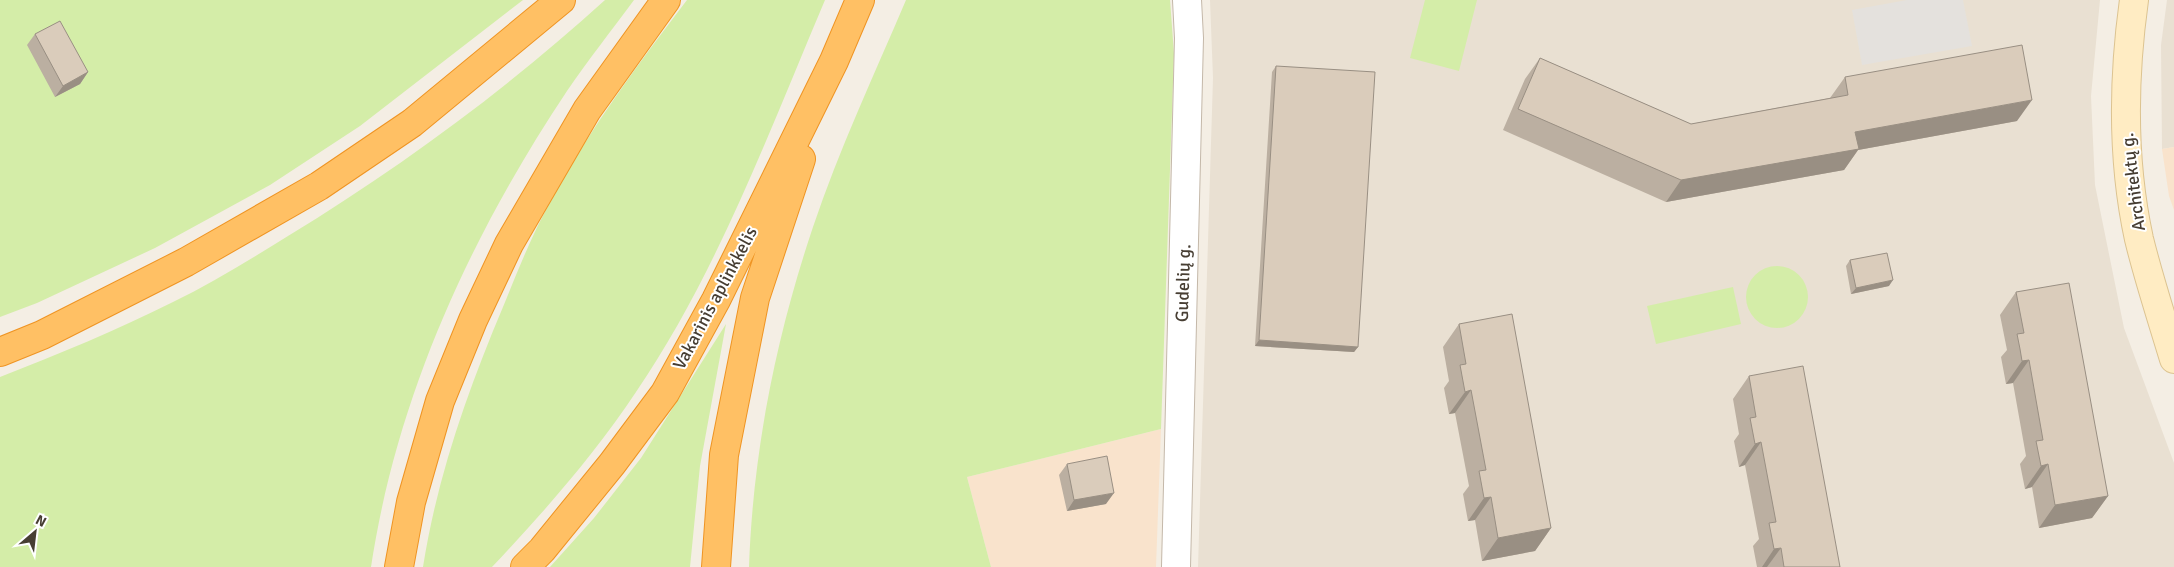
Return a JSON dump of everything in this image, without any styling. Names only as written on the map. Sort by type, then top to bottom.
[{"type":"highway","points":[[0,352],[42,335],[186,262],[319,186],[412,123],[561,0]]},
{"type":"highway","points":[[398,567],[411,502],[440,400],[473,320],[509,244],[587,110],[666,0]]},
{"type":"highway","name":"Vakarinis aplinkkelis","points":[[525,567],[542,550],[612,464],[665,393],[716,300],[834,61],[860,0]]},
{"type":"highway","points":[[716,567],[724,454],[756,298],[834,61]]},
{"type":"street","name":"Gudelių g.","points":[[1176,567],[1190,38],[1188,0]]},
{"type":"street","name":"Architektų g.","points":[[2134,0],[2126,85],[2130,176],[2139,237],[2174,360]]},
{"type":"shaded area","points":[[1210,0],[2100,0],[2091,96],[2095,185],[2124,328],[2174,463],[2174,567],[1198,567],[1213,78]]},
{"type":"shaded area","points":[[1907,0],[1963,0],[1972,46],[1862,65],[1852,10]]},
{"type":"shaded area","points":[[2167,0],[2174,0],[2174,147],[2162,149],[2161,45]]},
{"type":"shaded area","points":[[2174,147],[2174,210],[2169,196],[2162,149]]},
{"type":"shaded area","points":[[1161,429],[1156,567],[991,567],[967,477]]},
{"type":"green space","points":[[0,0],[523,0],[360,126],[270,185],[155,248],[37,303],[0,317]]},
{"type":"green space","points":[[605,0],[634,0],[575,79],[532,146],[500,202],[443,318],[419,379],[399,440],[383,503],[371,567],[0,567],[0,377],[88,341],[173,302],[217,279],[330,210],[412,154],[491,96]]},
{"type":"green space","points":[[687,0],[825,0],[762,151],[717,250],[665,346],[620,415],[568,482],[492,567],[423,567],[436,500],[455,434],[490,338],[532,237],[568,171],[599,121]]},
{"type":"green space","points":[[906,0],[1170,0],[1174,54],[1161,429],[967,477],[991,567],[749,567],[755,480],[761,437],[788,310],[813,227],[834,170]]},
{"type":"green space","points":[[1425,0],[1477,0],[1459,71],[1410,58]]},
{"type":"green space","points":[[1771,266],[1783,266],[1799,275],[1806,285],[1808,297],[1806,309],[1799,319],[1783,328],[1771,328],[1760,323],[1751,314],[1746,303],[1746,291],[1751,280],[1760,271]]},
{"type":"green space","points":[[1733,287],[1741,324],[1656,344],[1647,306]]},
{"type":"green space","points":[[726,324],[700,466],[690,567],[550,567],[594,518],[641,458]]},
{"type":"building","points":[[60,21],[88,72],[63,86],[35,34]]},
{"type":"building","points":[[2022,45],[2032,100],[1855,132],[1859,149],[1681,180],[1518,109],[1540,58],[1691,124],[1848,95],[1845,77]]},
{"type":"building","points":[[1276,66],[1375,72],[1358,347],[1259,340]]},
{"type":"building","points":[[1887,253],[1893,280],[1856,288],[1850,260]]},
{"type":"building","points":[[2069,283],[2108,496],[2055,505],[2048,464],[2041,466],[2036,441],[2043,440],[2029,360],[2022,361],[2017,334],[2024,333],[2016,292]]},
{"type":"building","points":[[1512,314],[1551,528],[1498,538],[1491,497],[1484,498],[1479,471],[1486,470],[1471,390],[1465,392],[1460,365],[1466,364],[1459,324]]},
{"type":"building","points":[[1803,366],[1840,567],[1784,567],[1781,548],[1774,549],[1769,523],[1776,522],[1761,442],[1755,444],[1750,418],[1756,417],[1749,376]]},
{"type":"building","points":[[1107,456],[1114,493],[1074,500],[1067,464]]}]
